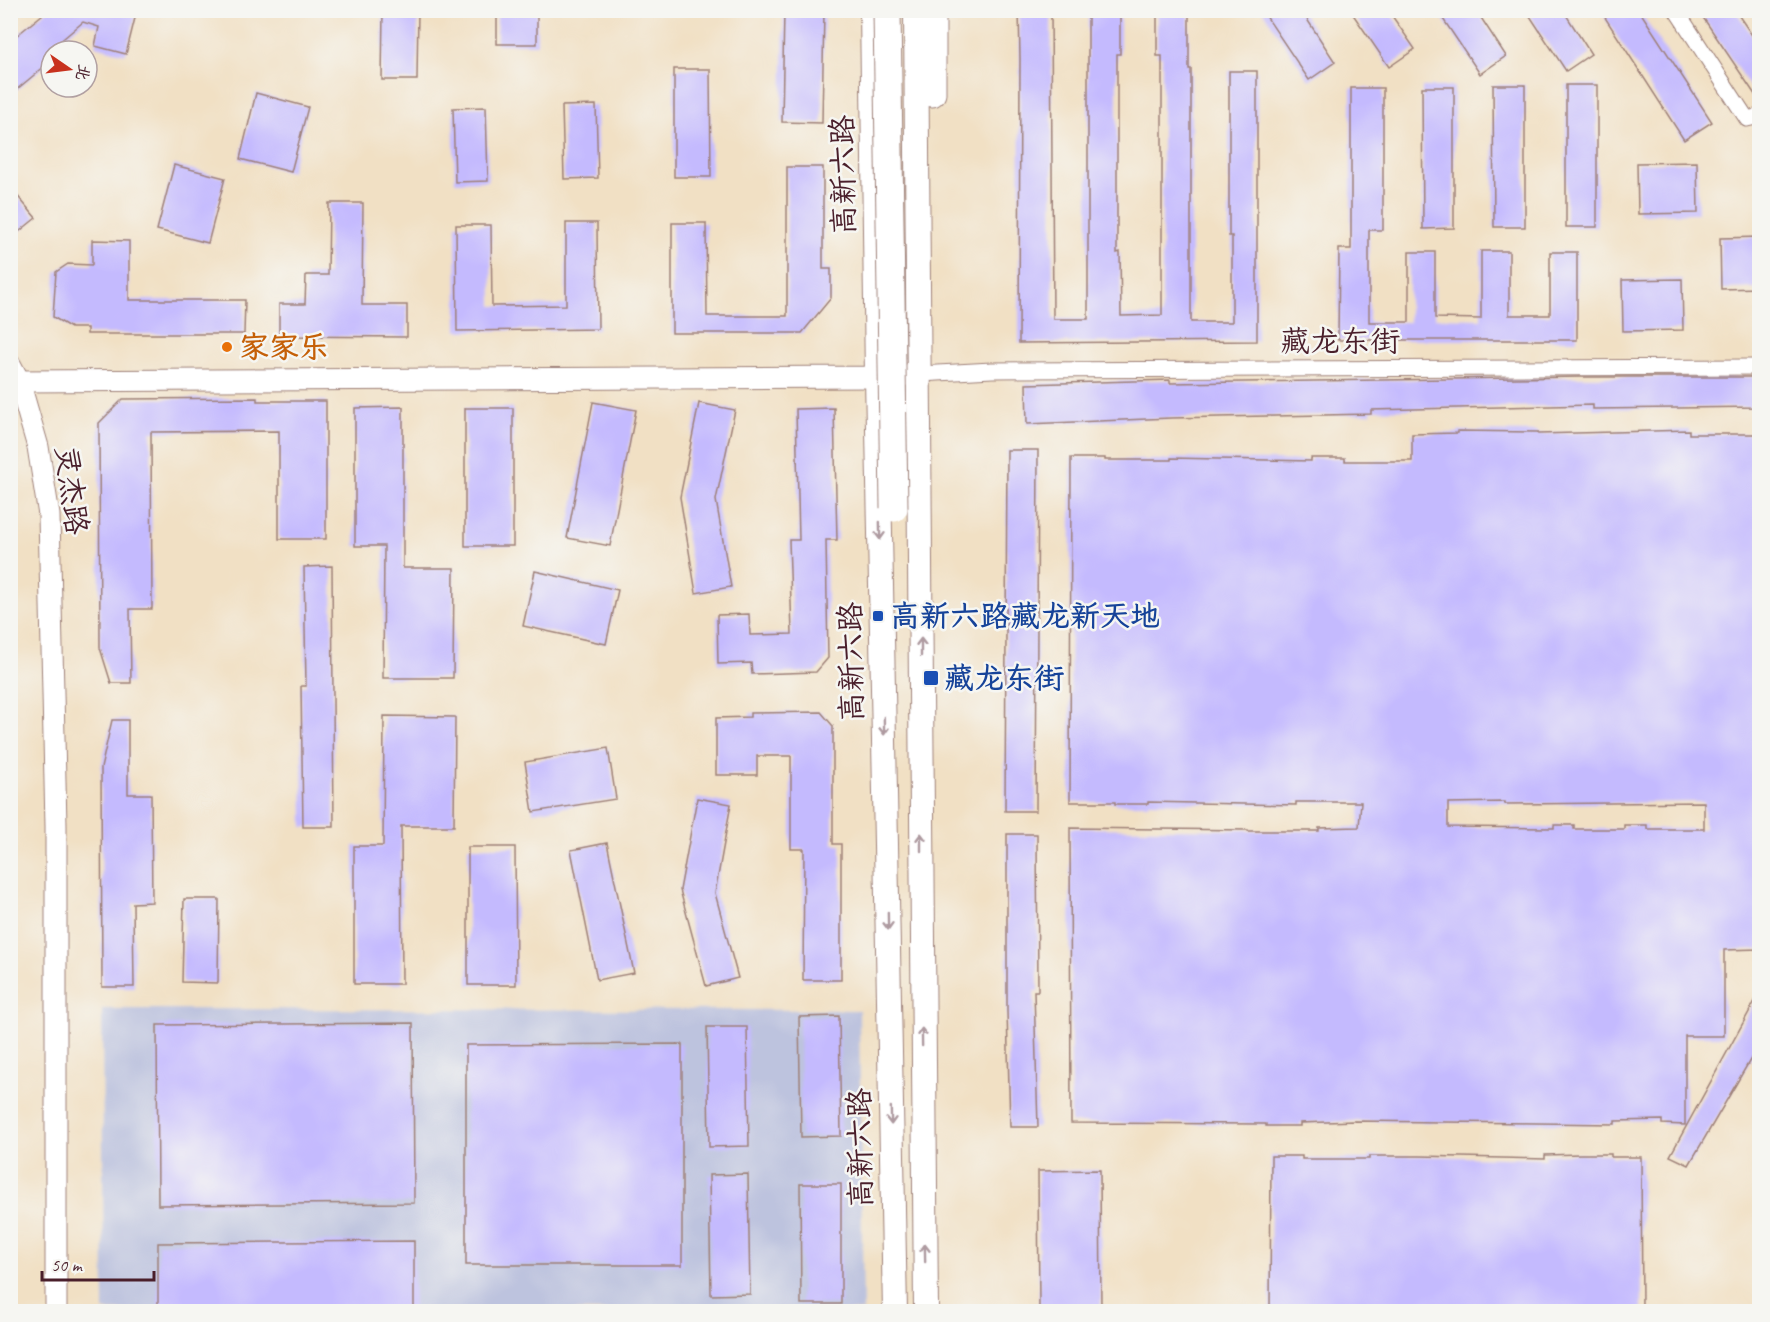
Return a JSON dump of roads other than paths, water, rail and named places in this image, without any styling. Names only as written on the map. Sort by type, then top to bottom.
[{"type":"highway","points":[[887,10],[894,508]]},
{"type":"highway","points":[[932,10],[932,93]]},
{"type":"main road","name":"高新六路","points":[[873,10],[877,377],[895,1311]]},
{"type":"main road","points":[[916,10],[920,374],[921,987],[926,1311]]},
{"type":"street","points":[[1676,10],[1747,119],[1760,116]]},
{"type":"street","name":"藏龙东街","points":[[920,374],[1004,370],[1760,366]]},
{"type":"street","points":[[15,373],[877,377],[920,374]]},
{"type":"street","name":"灵杰路","points":[[15,373],[38,447],[49,515],[56,826],[56,1311]]},
{"type":"place","name":"家家乐","points":[[227,347]]},
{"type":"place","name":"高新六路藏龙新天地","points":[[878,616]]},
{"type":"place","name":"藏龙东街","points":[[931,678]]}]
